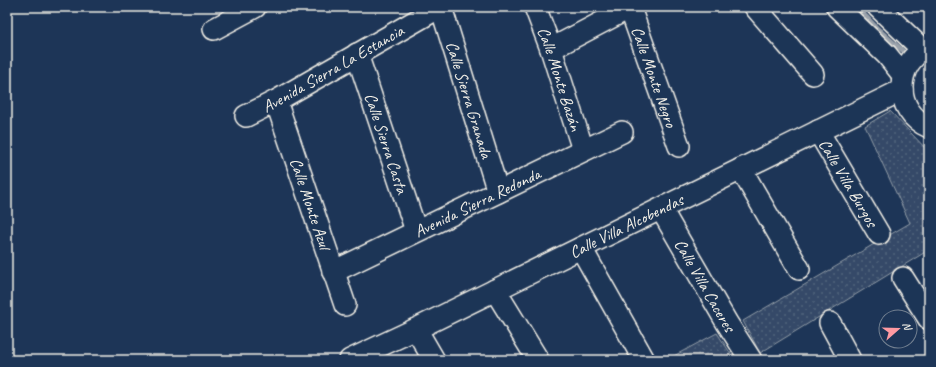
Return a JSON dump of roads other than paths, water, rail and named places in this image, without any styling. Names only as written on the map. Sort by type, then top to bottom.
[{"type":"street","name":"Avenida Sierra La Estancia","points":[[246,116],[276,101],[441,7]]},
{"type":"street","name":"Calle Sierra Granada","points":[[441,7],[498,192]]},
{"type":"street","name":"Calle Monte Bazán","points":[[536,7],[583,150]]},
{"type":"street","points":[[551,49],[630,7]]},
{"type":"street","name":"Calle Monte Negro","points":[[630,7],[679,146]]},
{"type":"street","points":[[754,7],[813,74]]},
{"type":"street","points":[[837,7],[887,55],[902,82],[905,103],[912,115],[922,124],[929,127]]},
{"type":"street","points":[[878,7],[926,49],[911,61],[902,82]]},
{"type":"street","points":[[214,29],[248,9]]},
{"type":"street","name":"Calle Sierra Casta","points":[[357,54],[416,231]]},
{"type":"street","name":"Calle Villa Alcobendas","points":[[350,360],[416,330],[818,131],[902,82]]},
{"type":"street","name":"Calle Monte Azul","points":[[276,101],[345,305]]},
{"type":"street","name":"Calle Villa Burgos","points":[[818,131],[879,234]]},
{"type":"street","name":"Avenida Sierra Redonda","points":[[333,272],[622,132]]},
{"type":"street","points":[[741,169],[799,269]]},
{"type":"street","name":"Calle Villa Caceres","points":[[661,209],[727,323],[751,360]]},
{"type":"street","points":[[581,248],[644,360]]},
{"type":"street","points":[[903,278],[929,319]]},
{"type":"street","points":[[495,290],[538,360]]},
{"type":"street","points":[[830,323],[850,360]]},
{"type":"street","points":[[416,330],[434,360]]},
{"type":"waterway","points":[[857,7],[878,29],[902,50]]}]
